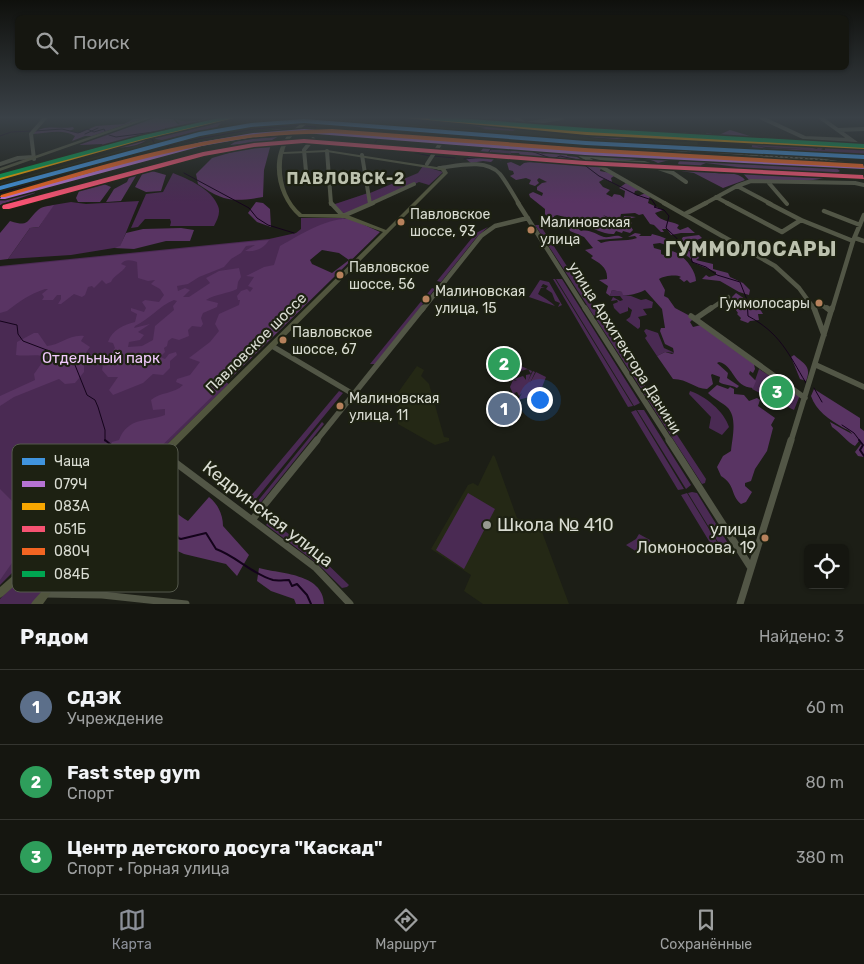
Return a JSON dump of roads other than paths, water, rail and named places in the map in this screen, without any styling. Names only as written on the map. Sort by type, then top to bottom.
[{"type":"main road","points":[[0,170],[67,146]]},
{"type":"main road","points":[[285,146],[281,181],[285,198],[293,210],[305,217],[343,216],[387,232]]},
{"type":"main road","points":[[284,151],[327,151],[362,155],[440,168],[445,170],[445,174]]},
{"type":"main road","name":"Павловское шоссе","points":[[174,444],[445,174]]},
{"type":"main road","name":"Павловское шоссе","points":[[0,593],[12,581]]},
{"type":"main road","name":"Павловское шоссе","points":[[36,604],[45,594]]},
{"type":"street","points":[[0,164],[11,160],[33,158],[32,146]]},
{"type":"street","points":[[307,146],[304,150],[307,182]]},
{"type":"street","points":[[427,164],[439,146]]},
{"type":"street","points":[[327,151],[331,204],[343,216],[414,184]]},
{"type":"street","points":[[686,182],[673,173],[644,163],[619,162],[577,153],[775,266],[794,282],[813,306],[821,322],[824,335]]},
{"type":"street","points":[[362,155],[370,204]]},
{"type":"street","name":"улица Архитектора Данини","points":[[440,168],[481,165],[496,170],[750,568]]},
{"type":"street","name":"улица Архитектора Данини","points":[[445,174],[464,166]]},
{"type":"street","points":[[685,214],[737,186],[751,181],[855,183],[864,185]]},
{"type":"street","points":[[768,182],[787,204]]},
{"type":"street","points":[[737,186],[801,220],[854,240],[864,241]]},
{"type":"street","points":[[716,197],[782,232],[801,220]]},
{"type":"street","points":[[824,211],[860,225]]},
{"type":"street","points":[[740,604],[816,365],[831,311],[864,215]]},
{"type":"street","points":[[252,520],[481,236],[495,226],[528,218]]},
{"type":"street","points":[[728,297],[693,318],[805,398]]},
{"type":"street","points":[[813,306],[823,306],[831,311]]},
{"type":"street","points":[[272,346],[354,394]]},
{"type":"street","points":[[816,365],[864,387]]},
{"type":"street","name":"Кедринская улица","points":[[178,464],[316,568],[350,604]]},
{"type":"street","points":[[45,594],[102,595],[186,604]]},
{"type":"waterway","points":[[156,146],[159,151]]},
{"type":"waterway","points":[[0,193],[135,155],[163,151],[169,146]]},
{"type":"waterway","points":[[384,146],[430,156]]},
{"type":"waterway","points":[[542,153],[564,151],[569,147]]},
{"type":"waterway","points":[[464,159],[485,157],[491,149],[531,151],[553,159],[560,156],[578,160],[599,176],[637,195],[652,200],[656,206],[654,207],[664,210],[669,216],[666,228],[690,251],[692,262],[706,267],[717,275],[740,282],[747,300],[748,316],[768,329],[776,337],[806,383]]},
{"type":"waterway","points":[[433,156],[455,158]]},
{"type":"waterway","points":[[141,167],[161,166]]},
{"type":"waterway","points":[[184,173],[249,208],[257,218],[268,225],[294,233]]},
{"type":"waterway","points":[[0,321],[17,325],[18,334],[23,341],[73,360],[87,395],[95,400],[98,407],[105,430],[105,440]]},
{"type":"waterway","points":[[814,388],[822,402]]},
{"type":"waterway","points":[[842,425],[854,433],[860,441]]},
{"type":"waterway","points":[[105,440],[110,444]]},
{"type":"waterway","points":[[859,440],[863,445],[860,450],[864,456]]},
{"type":"waterway","points":[[178,538],[181,539],[206,533],[216,549],[258,574],[273,580],[289,580],[292,586],[297,584],[307,595],[311,604]]},
{"type":"railway","points":[[647,148],[690,151]]},
{"type":"railway","points":[[683,149],[822,160],[864,166]]},
{"type":"place","name":"Павловское шоссе, 93","points":[[401,222]]},
{"type":"place","name":"Малиновская улица","points":[[531,230]]},
{"type":"place","name":"Павловское шоссе, 56","points":[[340,275]]},
{"type":"place","name":"Малиновская улица, 15","points":[[426,299]]},
{"type":"place","name":"Гуммолосары","points":[[819,303]]},
{"type":"place","name":"Павловское шоссе, 67","points":[[283,340]]},
{"type":"place","name":"Fast step gym","points":[[504,364]]},
{"type":"place","name":"Центр детского досуга \"Каскад\"","points":[[777,392]]},
{"type":"place","name":"Малиновская улица, 11","points":[[340,406]]},
{"type":"place","name":"СДЭК","points":[[504,409]]},
{"type":"place","name":"Школа № 410","points":[[487,525]]},
{"type":"place","name":"улица Ломоносова, 19","points":[[765,538]]},
{"type":"district","name":"ПАВЛОВСК-2","points":[[346,178]]},
{"type":"district","name":"ГУММОЛОСАРЫ","points":[[751,249]]},
{"type":"park label","name":"Отдельный парк","points":[[101,358]]}]
